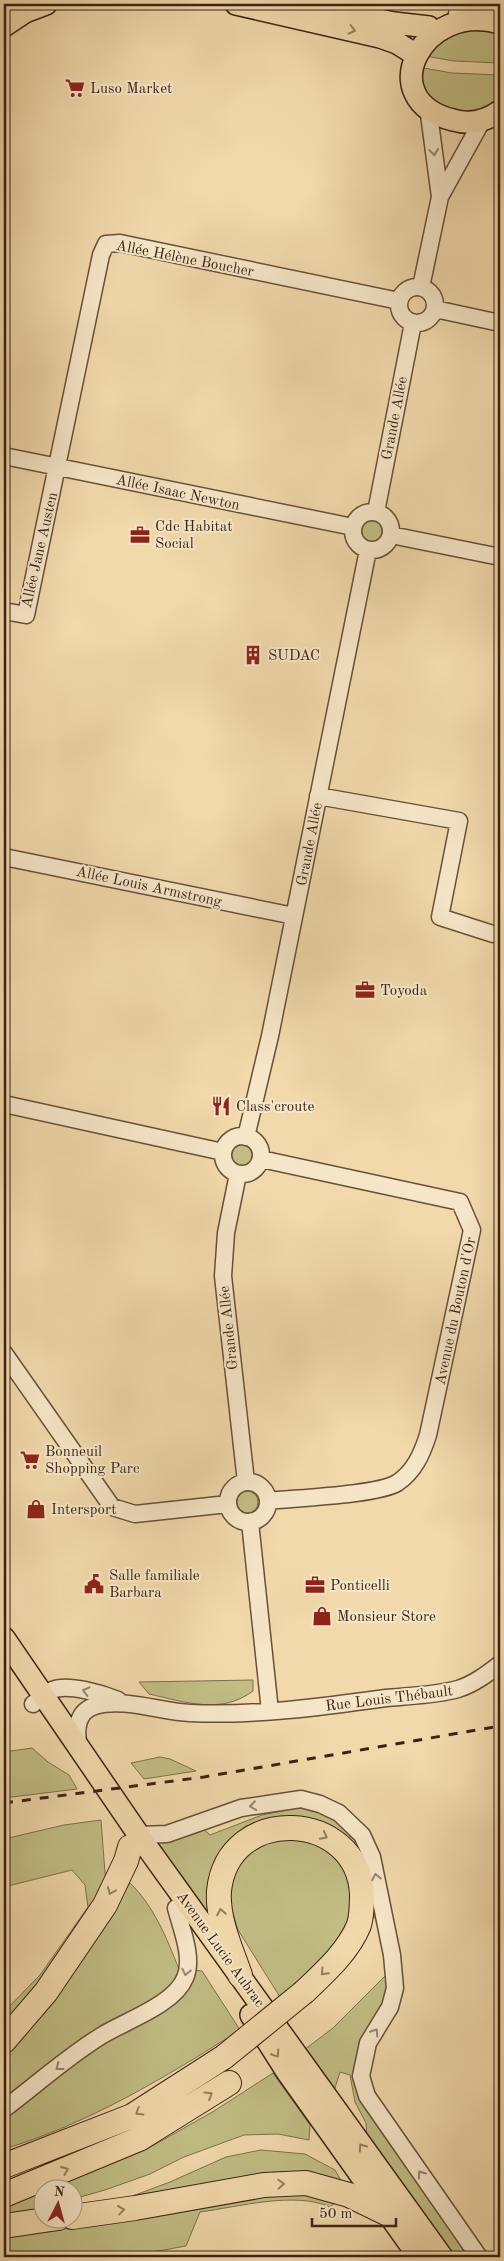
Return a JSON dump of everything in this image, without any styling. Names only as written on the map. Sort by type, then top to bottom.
[{"type":"highway","points":[[4,2166],[132,2116],[224,2057],[304,1992],[350,1942],[360,1923],[362,1901],[360,1881],[350,1860],[331,1840],[307,1829],[286,1827],[261,1832],[242,1844],[226,1864],[221,1878],[219,1905],[222,1922],[240,1975]]},
{"type":"highway","points":[[4,2041],[46,1992],[100,1912],[135,1841]]},
{"type":"highway","points":[[4,2195],[139,2139],[229,2083]]},
{"type":"highway","points":[[82,2216],[264,2185],[306,2183],[349,2195],[388,2214]]},
{"type":"highway","points":[[4,2226],[32,2222]]},
{"type":"main road","points":[[4,26],[25,12],[46,4]]},
{"type":"main road","points":[[236,4],[380,37],[397,43],[413,53]]},
{"type":"main road","points":[[300,4],[394,23],[429,26]]},
{"type":"main road","points":[[491,116],[463,123],[446,119],[428,107],[415,89],[413,82],[411,74],[413,53],[420,37],[429,26],[461,8],[488,16],[500,23]]},
{"type":"main road","name":"Avenue Lucie Aubrac","points":[[4,1638],[71,1755],[135,1841],[240,1975],[442,2257]]},
{"type":"main road","name":"Avenue Lucie Aubrac","points":[[4,1663],[39,1700],[79,1749],[176,1908],[240,1999],[287,2072],[420,2257]]},
{"type":"street","points":[[493,4],[500,23]]},
{"type":"street","points":[[421,287],[440,198],[428,107]]},
{"type":"street","points":[[440,198],[491,116]]},
{"type":"street","name":"Allée Hélène Boucher","points":[[58,467],[101,255],[106,244],[120,243],[399,301]]},
{"type":"street","points":[[421,287],[432,295],[435,309],[427,320],[413,323],[402,315],[399,301],[407,290],[421,287]]},
{"type":"street","points":[[435,309],[500,323]]},
{"type":"street","name":"Grande Allée","points":[[376,512],[413,323]]},
{"type":"street","name":"Allée Isaac Newton","points":[[4,456],[353,527]]},
{"type":"street","name":"Allée Jane Austen","points":[[4,611],[26,615],[58,467]]},
{"type":"street","points":[[376,512],[388,520],[391,535],[383,547],[368,550],[356,542],[353,527],[361,515],[376,512]]},
{"type":"street","points":[[391,535],[500,557]]},
{"type":"street","name":"Grande Allée","points":[[246,1137],[270,1036],[368,550]]},
{"type":"street","points":[[318,796],[459,821],[440,917],[493,934]]},
{"type":"street","name":"Allée Louis Armstrong","points":[[4,857],[294,916]]},
{"type":"street","points":[[4,1104],[223,1152]]},
{"type":"street","points":[[246,1137],[258,1145],[261,1159],[253,1171],[238,1174],[226,1166],[223,1152],[232,1140],[246,1137]]},
{"type":"street","name":"Avenue du Bouton d'Or","points":[[261,1159],[460,1202],[472,1230],[428,1436],[421,1457],[397,1483],[379,1490],[268,1501]]},
{"type":"street","name":"Grande Allée","points":[[238,1174],[226,1233],[223,1276],[246,1482]]},
{"type":"street","points":[[4,1353],[112,1507],[135,1514],[228,1504]]},
{"type":"street","points":[[246,1482],[261,1487],[268,1501],[263,1515],[250,1522],[242,1522],[235,1518],[228,1504],[229,1496],[233,1490],[239,1484],[246,1482]]},
{"type":"street","points":[[250,1522],[270,1711]]},
{"type":"street","name":"Rue Louis Thébault","points":[[130,1705],[166,1711],[212,1714],[324,1706],[458,1689],[483,1678],[500,1664]]},
{"type":"street","points":[[39,1700],[52,1690],[76,1689],[130,1705]]},
{"type":"street","points":[[79,1749],[76,1736],[78,1722],[88,1709],[103,1704],[130,1705]]},
{"type":"street","points":[[135,1841],[167,1834],[241,1808],[301,1799],[320,1804],[339,1813],[362,1834],[372,1857],[392,1955],[395,1988],[390,2007],[368,2043],[361,2076],[367,2096],[479,2257]]},
{"type":"street","points":[[4,2109],[101,2036],[161,2003],[180,1988],[186,1976],[188,1963],[176,1908]]},
{"type":"shaded area","points":[[440,27],[500,33],[500,63],[454,61],[425,56]]},
{"type":"shaded area","points":[[418,67],[452,73],[500,75],[500,102],[485,113],[445,111],[425,93]]},
{"type":"shaded area","points":[[367,520],[375,520],[382,527],[382,535],[375,542],[367,542],[360,535],[360,527]]},
{"type":"shaded area","points":[[242,1144],[250,1147],[253,1155],[250,1163],[242,1166],[234,1163],[231,1155],[234,1147]]},
{"type":"shaded area","points":[[247,1491],[255,1494],[258,1502],[255,1510],[247,1513],[239,1510],[236,1502],[239,1494]]},
{"type":"shaded area","points":[[253,1680],[253,1691],[228,1703],[216,1705],[189,1703],[149,1694],[139,1682]]},
{"type":"shaded area","points":[[32,1748],[48,1762],[69,1775],[77,1789],[4,1798],[4,1752]]},
{"type":"shaded area","points":[[160,1757],[170,1759],[196,1771],[144,1779],[131,1763]]},
{"type":"shaded area","points":[[307,1806],[325,1811],[356,1835],[365,1854],[379,1914],[371,1920],[366,1873],[284,1819],[208,1894],[208,1916],[147,1838],[200,1826],[210,1835],[262,1815]]},
{"type":"shaded area","points":[[101,1820],[106,1886],[102,1896],[4,2029],[4,2012],[40,1975],[88,1907],[85,1885],[72,1870],[4,1887],[4,1839],[64,1825]]},
{"type":"shaded area","points":[[274,1840],[309,1840],[331,1851],[345,1872],[350,1898],[347,1924],[336,1944],[314,1969],[280,1997],[238,1930],[228,1897],[231,1877],[246,1853]]},
{"type":"shaded area","points":[[130,1883],[154,1915],[167,1939],[182,1977],[165,1995],[4,2101],[4,2049]]},
{"type":"shaded area","points":[[195,1970],[202,1971],[240,2030],[126,2098],[35,2139],[4,2149],[4,2118],[105,2042]]},
{"type":"shaded area","points":[[389,1972],[391,1990],[356,2072],[475,2257],[452,2257],[367,2139],[366,2123],[355,2102],[350,2075],[340,2072],[333,2094],[304,2050],[333,2028]]},
{"type":"shaded area","points":[[273,2073],[310,2125],[309,2140],[278,2134],[244,2135],[184,2157],[150,2174],[82,2196],[82,2178],[76,2178],[147,2149],[214,2111]]},
{"type":"shaded area","points":[[261,2150],[305,2154],[335,2170],[344,2186],[98,2209],[170,2182],[226,2157]]},
{"type":"shaded area","points":[[280,2191],[338,2200],[330,2207],[316,2202],[284,2200],[200,2212],[186,2246],[124,2257],[4,2257],[4,2234],[56,2228],[82,2228],[82,2225]]},
{"type":"shaded area","points":[[32,2195],[32,2210],[4,2215],[4,2205]]},
{"type":"railway","points":[[4,1803],[204,1777],[500,1726]]},
{"type":"place","name":"Luso Market","points":[[75,88]]},
{"type":"place","name":"Cdc Habitat Social","points":[[140,535]]},
{"type":"place","name":"SUDAC","points":[[253,655]]},
{"type":"place","name":"Toyoda","points":[[365,990]]},
{"type":"place","name":"Class'croute","points":[[221,1106]]},
{"type":"place","name":"Bonneuil Shopping Parc","points":[[30,1460]]},
{"type":"place","name":"Intersport","points":[[36,1509]]},
{"type":"place","name":"Salle familiale Barbara","points":[[94,1584]]},
{"type":"place","name":"Ponticelli","points":[[315,1585]]},
{"type":"place","name":"Monsieur Store","points":[[322,1616]]}]
